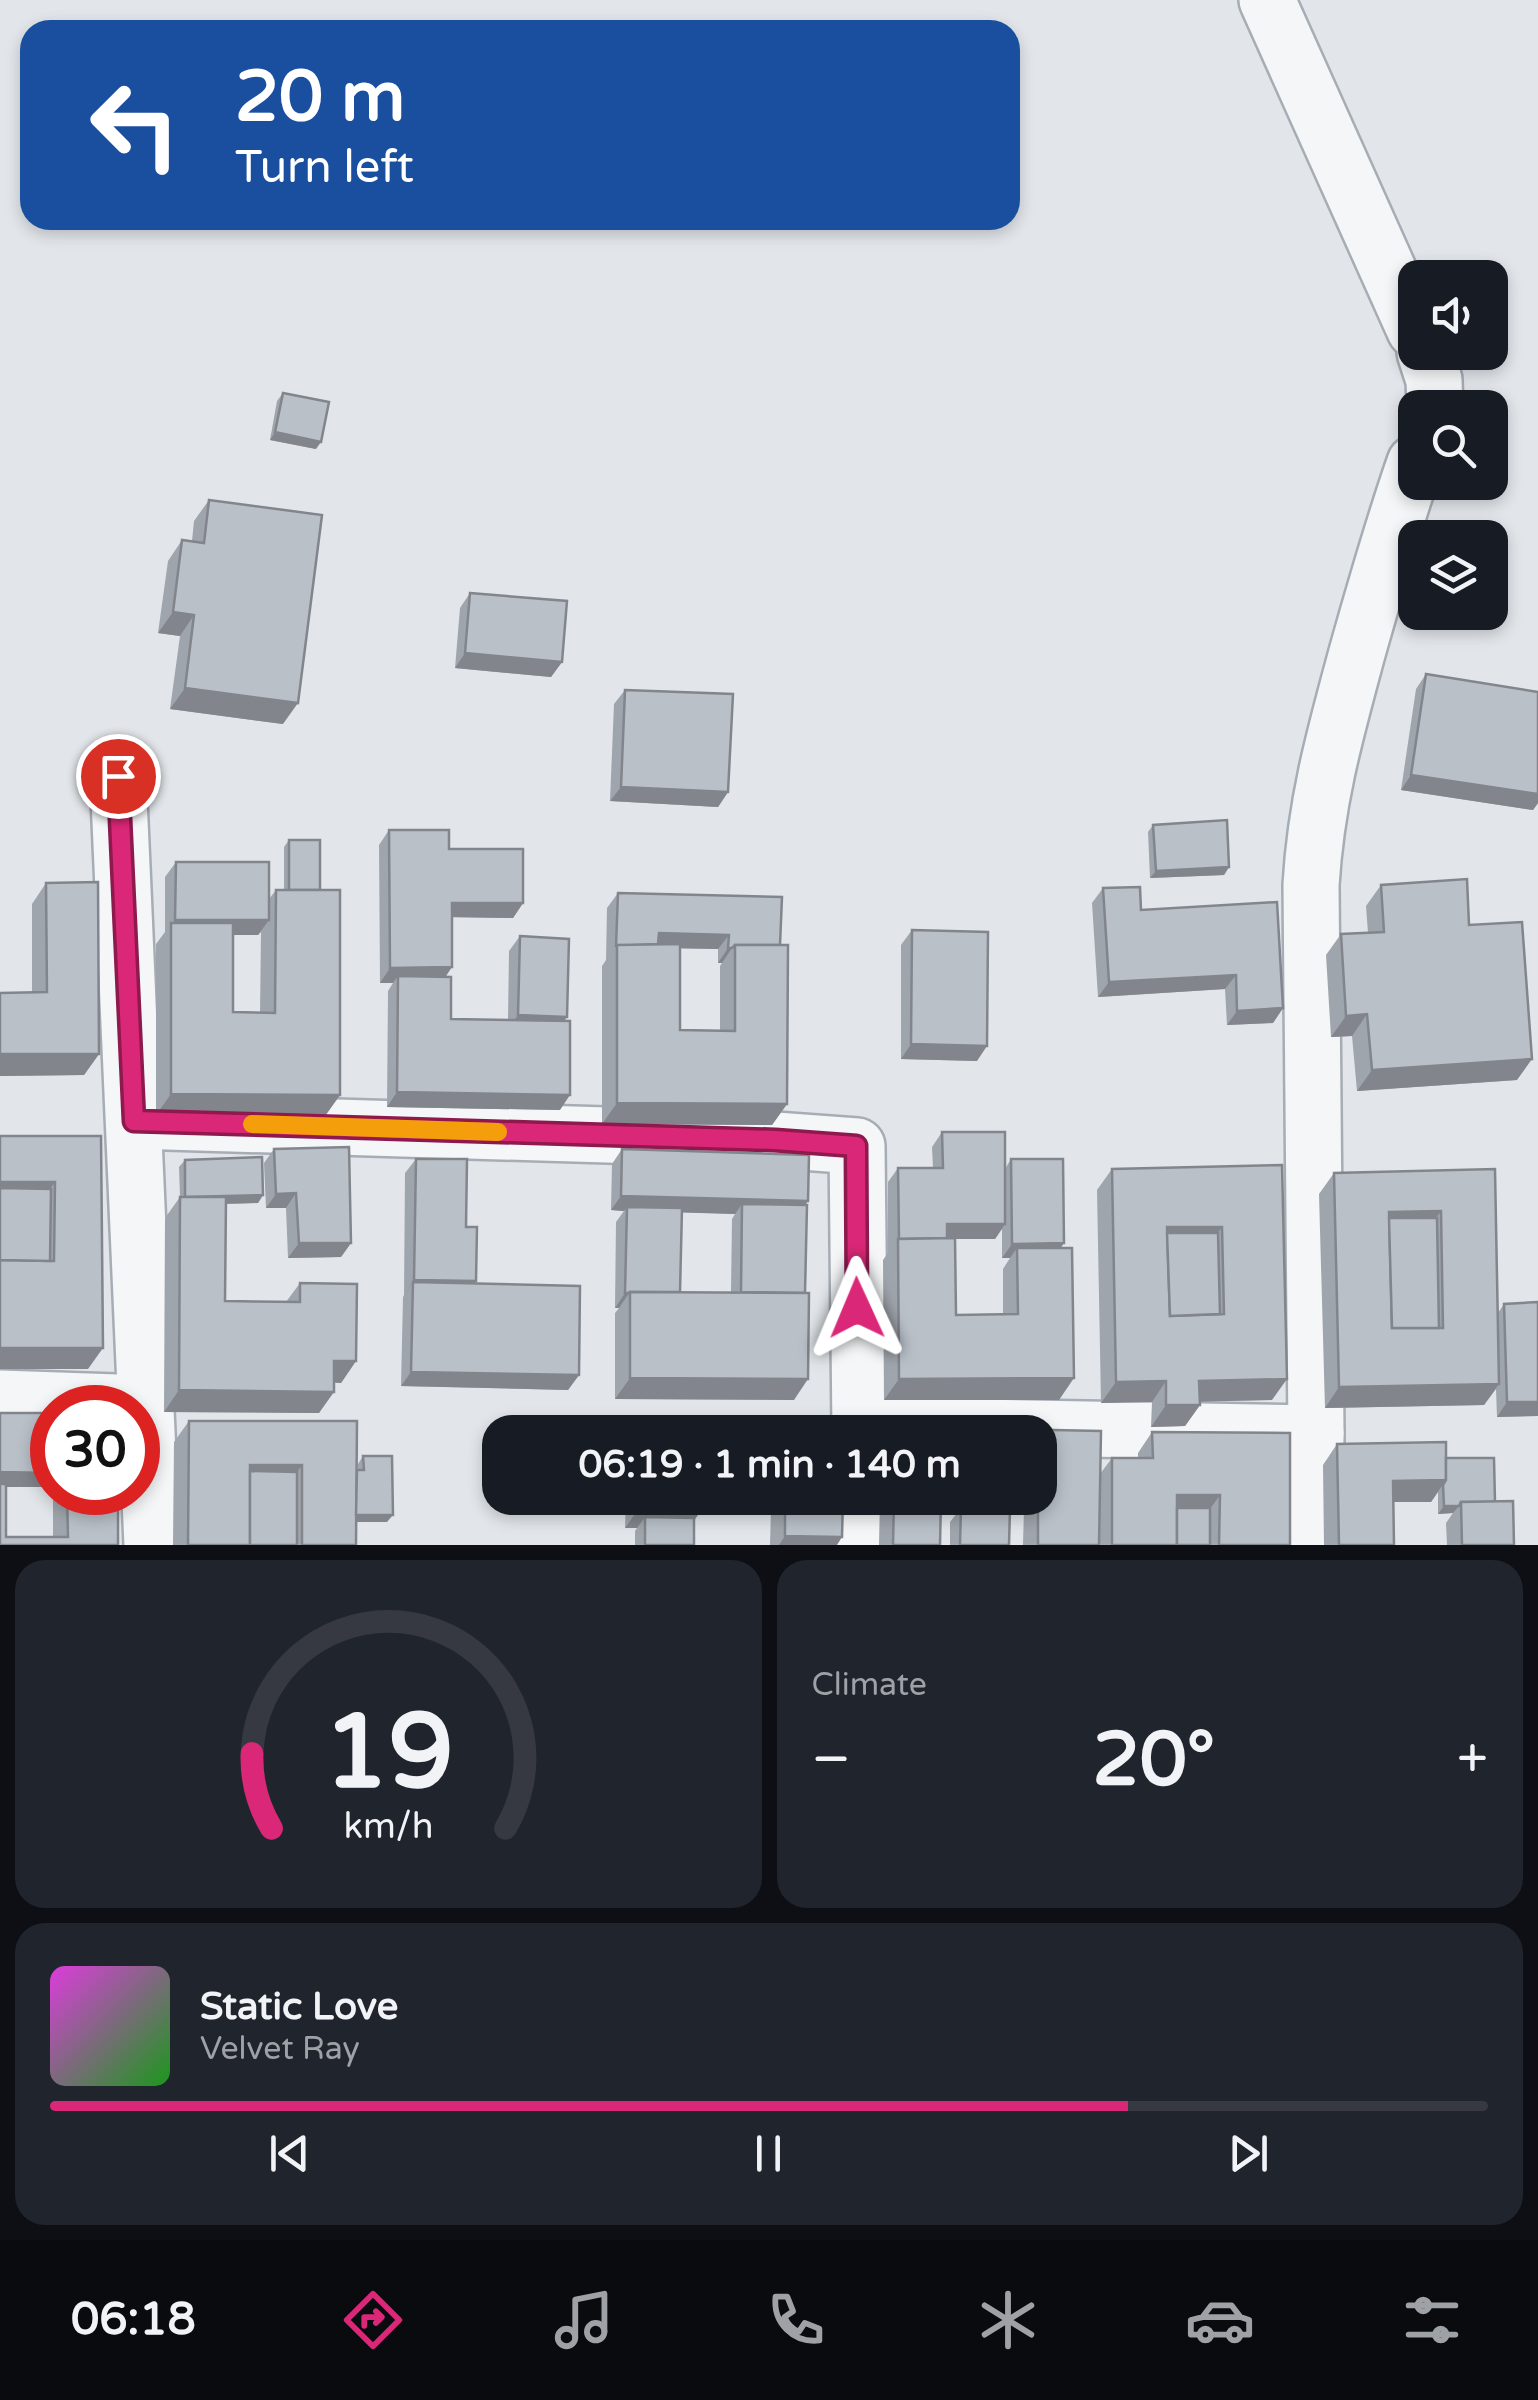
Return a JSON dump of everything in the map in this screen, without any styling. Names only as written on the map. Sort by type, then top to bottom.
[{"type":"street","points":[[1267,0],[1398,292]]},
{"type":"street","points":[[1314,1545],[1310,885],[1314,827],[1323,776],[1402,500]]},
{"type":"street","points":[[118,776],[145,1385]]},
{"type":"street","points":[[134,1121],[756,1139],[856,1146],[860,1415]]},
{"type":"street","points":[[0,1398],[30,1399]]},
{"type":"street","points":[[1057,1431],[1316,1433]]},
{"type":"street","points":[[151,1515],[152,1545]]},
{"type":"street","points":[[860,1515],[860,1545]]},
{"type":"building","points":[[283,393],[329,402],[321,442],[275,432]]},
{"type":"building","points":[[209,500],[322,515],[298,703],[185,688],[194,615],[173,612],[182,540],[204,543]]},
{"type":"building","points":[[470,593],[567,601],[562,662],[465,653]]},
{"type":"building","points":[[1426,674],[1538,692],[1538,794],[1411,775]]},
{"type":"building","points":[[625,690],[733,694],[728,792],[621,787]]},
{"type":"building","points":[[1227,820],[1229,867],[1156,871],[1153,825]]},
{"type":"building","points":[[389,830],[449,830],[449,849],[523,849],[523,903],[452,903],[452,967],[390,968]]},
{"type":"building","points":[[289,840],[320,840],[320,890],[289,890]]},
{"type":"building","points":[[176,862],[269,862],[269,920],[175,920]]},
{"type":"building","points":[[1467,879],[1469,925],[1522,922],[1532,1059],[1372,1070],[1367,1014],[1346,1016],[1341,934],[1384,932],[1381,885]]},
{"type":"building","points":[[98,882],[99,1054],[0,1054],[0,993],[47,992],[46,883]]},
{"type":"building","points":[[1140,887],[1141,910],[1277,902],[1283,1008],[1237,1011],[1236,975],[1109,982],[1103,888]]},
{"type":"building","points":[[276,890],[340,890],[340,1095],[171,1094],[171,923],[233,923],[233,1012],[275,1013]]},
{"type":"building","points":[[618,893],[782,897],[780,945],[728,948],[729,935],[659,933],[658,944],[616,946]]},
{"type":"building","points":[[912,930],[988,932],[987,1046],[911,1044]]},
{"type":"building","points":[[520,936],[569,939],[567,1017],[518,1015]]},
{"type":"building","points":[[680,944],[680,1030],[735,1031],[735,945],[788,945],[787,1104],[617,1103],[617,945]]},
{"type":"building","points":[[398,976],[451,977],[451,1019],[570,1021],[570,1095],[397,1092]]},
{"type":"building","points":[[942,1132],[1005,1132],[1005,1224],[947,1224],[947,1238],[899,1239],[898,1168],[943,1168]]},
{"type":"building","points":[[0,1136],[101,1136],[103,1348],[0,1348],[0,1260],[54,1261],[55,1182],[0,1182]]},
{"type":"building","points":[[349,1147],[351,1243],[299,1243],[296,1193],[276,1194],[274,1149]]},
{"type":"building","points":[[622,1149],[809,1155],[808,1201],[621,1196]]},
{"type":"building","points":[[262,1157],[263,1195],[185,1197],[185,1160]]},
{"type":"building","points":[[416,1159],[467,1159],[466,1227],[477,1227],[476,1281],[414,1280]]},
{"type":"building","points":[[1011,1159],[1063,1159],[1064,1243],[1012,1244]]},
{"type":"building","points":[[1282,1165],[1287,1379],[1199,1381],[1200,1405],[1166,1405],[1166,1381],[1116,1382],[1112,1169]],"holes":[[[1167,1227],[1222,1227],[1224,1314],[1170,1316]]]},
{"type":"building","points":[[1495,1169],[1499,1384],[1339,1387],[1334,1173]],"holes":[[[1441,1211],[1443,1328],[1392,1328],[1389,1212]]]},
{"type":"building","points":[[0,1188],[51,1189],[50,1261],[0,1260]]},
{"type":"building","points":[[180,1197],[226,1197],[225,1301],[300,1302],[300,1283],[357,1284],[356,1361],[334,1361],[334,1392],[179,1390]]},
{"type":"building","points":[[742,1204],[807,1205],[805,1293],[741,1292]]},
{"type":"building","points":[[627,1207],[682,1208],[680,1292],[625,1293]]},
{"type":"building","points":[[1389,1218],[1437,1218],[1439,1328],[1392,1328]]},
{"type":"building","points":[[1167,1233],[1218,1233],[1220,1314],[1170,1316]]},
{"type":"building","points":[[955,1238],[956,1315],[1018,1314],[1017,1248],[1072,1248],[1074,1378],[899,1379],[898,1239]]},
{"type":"building","points":[[413,1282],[580,1286],[579,1375],[411,1372]]},
{"type":"building","points":[[630,1292],[809,1293],[808,1379],[630,1378]]},
{"type":"building","points":[[1538,1302],[1538,1402],[1507,1402],[1504,1304]]},
{"type":"building","points":[[0,1413],[30,1413],[30,1473],[0,1472]]},
{"type":"building","points":[[189,1421],[357,1421],[356,1545],[302,1545],[302,1465],[250,1465],[250,1545],[188,1545]]},
{"type":"building","points":[[1057,1430],[1101,1431],[1099,1545],[1038,1545],[1038,1515],[1057,1515]]},
{"type":"building","points":[[1152,1432],[1290,1433],[1290,1545],[1219,1545],[1220,1495],[1177,1495],[1177,1545],[1112,1545],[1112,1458],[1153,1458]]},
{"type":"building","points":[[1446,1442],[1446,1480],[1393,1481],[1394,1545],[1339,1545],[1337,1444]]},
{"type":"building","points":[[363,1456],[392,1456],[393,1515],[356,1515],[357,1470],[364,1470]]},
{"type":"building","points":[[1446,1458],[1494,1458],[1495,1502],[1444,1506]]},
{"type":"building","points":[[250,1471],[297,1472],[297,1545],[250,1545]]},
{"type":"building","points":[[0,1484],[6,1484],[6,1537],[68,1537],[68,1515],[118,1515],[118,1545],[0,1545]]},
{"type":"building","points":[[1513,1501],[1514,1545],[1462,1545],[1461,1502]]},
{"type":"building","points":[[1177,1508],[1210,1508],[1210,1545],[1177,1545]]},
{"type":"building","points":[[785,1515],[843,1515],[842,1537],[785,1536]]},
{"type":"building","points":[[894,1515],[941,1515],[940,1545],[893,1545]]},
{"type":"building","points":[[961,1515],[1010,1515],[1009,1545],[960,1545]]},
{"type":"building","points":[[645,1517],[694,1518],[694,1545],[645,1545]]},
{"type":"slow traffic","points":[[252,1124],[498,1132]]},
{"type":"route","points":[[118,776],[134,1121],[775,1140],[856,1146],[857,1308]]}]
